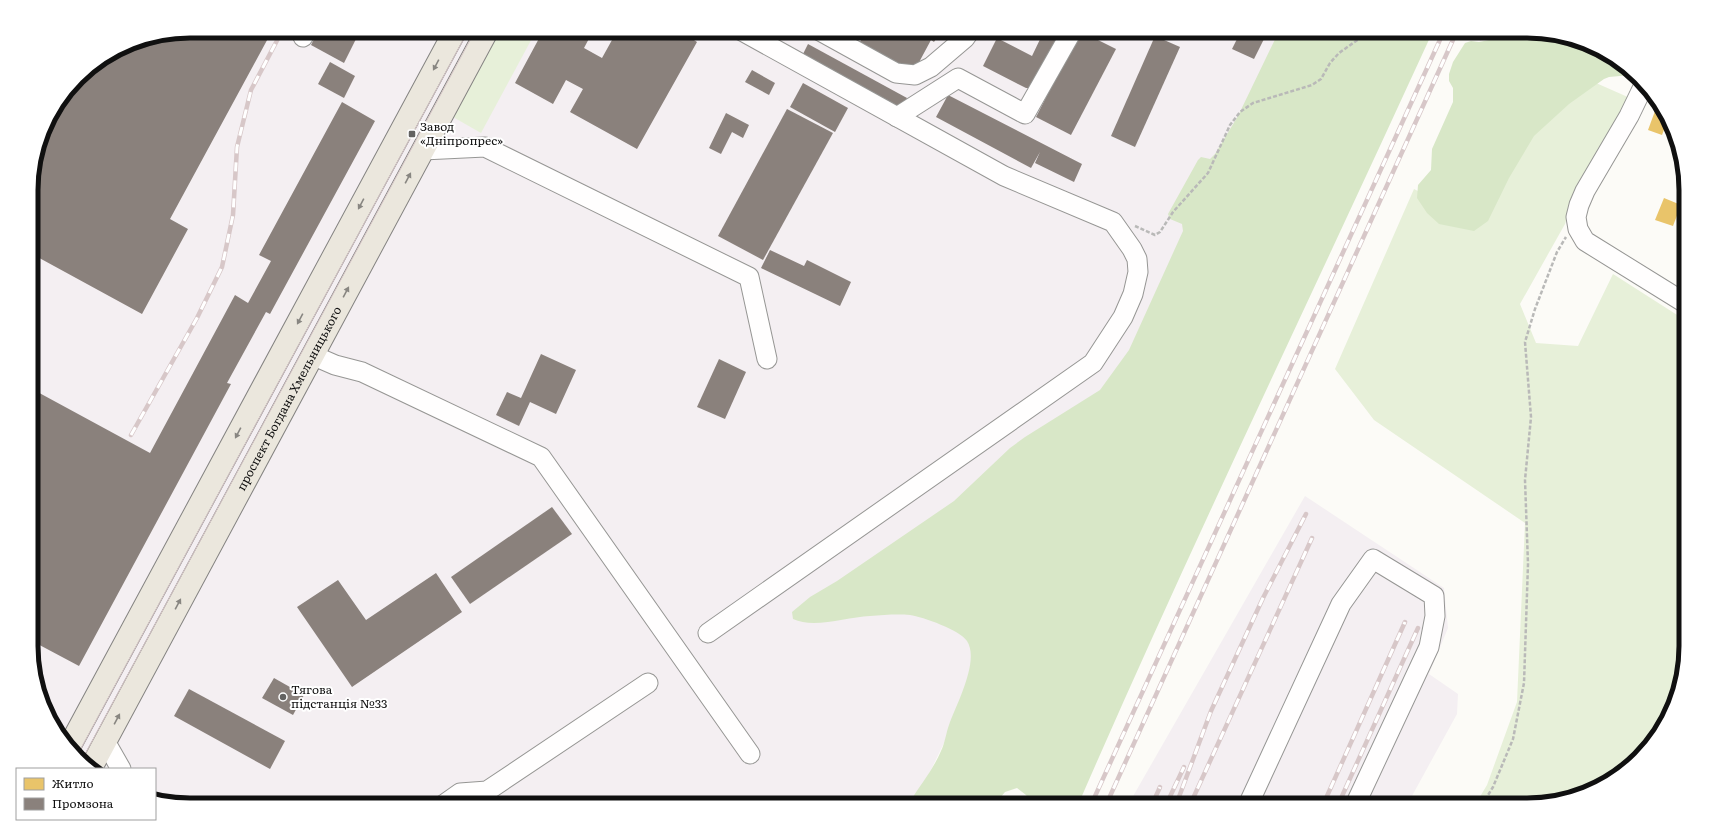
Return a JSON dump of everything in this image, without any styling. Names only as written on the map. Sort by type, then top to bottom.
[{"type":"main road","points":[[72,742],[451,38]]},
{"type":"main road","name":"проспект Богдана Хмельницького","points":[[93,763],[312,354],[483,38]]},
{"type":"lane","points":[[708,633],[1094,363],[1123,317],[1133,294],[1138,272],[1137,259],[1132,249],[1113,222],[1004,176],[755,38]]},
{"type":"lane","points":[[833,38],[896,73],[915,75],[931,67],[965,38]]},
{"type":"lane","points":[[897,117],[958,78],[1025,114],[1068,38]]},
{"type":"lane","points":[[1641,90],[1629,116],[1585,191],[1576,217],[1578,229],[1585,242],[1679,299]]},
{"type":"lane","points":[[423,150],[485,147],[749,276],[768,359]]},
{"type":"lane","points":[[312,354],[335,365],[362,372],[541,457],[750,754]]},
{"type":"lane","points":[[1251,798],[1341,604],[1373,559],[1434,596],[1435,616],[1429,647],[1358,798]]},
{"type":"lane","points":[[453,798],[460,793],[487,790],[648,683]]},
{"type":"lane","points":[[105,741],[121,768]]},
{"type":"path","points":[[1113,222],[1120,220],[1129,222],[1152,234],[1157,234],[1173,212],[1208,173],[1230,125],[1240,112],[1253,103],[1312,85],[1321,79],[1330,63],[1340,52],[1360,38]]},
{"type":"path","points":[[1476,38],[1486,38]]},
{"type":"path","points":[[1486,798],[1493,787],[1513,739],[1524,683],[1528,564],[1525,480],[1531,417],[1525,342],[1535,309],[1557,252],[1576,217]]},
{"type":"shaded area","points":[[180,38],[1285,38],[917,798],[180,798],[156,794],[156,768],[108,768],[86,756],[69,739],[58,722],[46,695],[39,666],[38,180],[46,141],[58,114],[69,97],[97,69],[114,58],[141,46]]},
{"type":"shaded area","points":[[1305,496],[1444,588],[1448,628],[1429,674],[1458,694],[1457,714],[1411,798],[1132,798]]},
{"type":"green space","points":[[495,38],[532,38],[481,133],[453,117]]},
{"type":"green space","points":[[1276,38],[1430,38],[1209,514],[1081,798],[1028,798],[1017,788],[1005,792],[1000,798],[912,798],[938,757],[966,683],[971,660],[967,641],[949,628],[923,618],[910,615],[870,616],[830,622],[811,623],[793,619],[792,612],[810,597],[837,581],[954,501],[1010,448],[1025,437],[1100,390],[1129,350],[1183,231],[1182,224],[1170,219],[1168,214],[1198,160],[1201,157],[1210,159],[1215,154],[1238,116]]},
{"type":"green space","points":[[1499,38],[1537,38],[1566,43],[1603,58],[1620,69],[1626,75],[1604,79],[1569,104],[1534,136],[1509,178],[1488,221],[1474,231],[1439,224],[1427,213],[1417,198],[1418,185],[1431,170],[1432,149],[1453,102],[1453,88],[1449,81],[1449,74],[1453,62],[1465,43],[1471,41],[1479,42]]},
{"type":"green space","points":[[1587,79],[1630,98],[1624,112],[1579,181],[1565,224],[1520,304],[1536,343],[1578,346],[1613,274],[1679,316],[1679,656],[1671,695],[1659,722],[1648,739],[1620,767],[1603,778],[1576,790],[1557,795],[1537,798],[1479,798],[1487,785],[1517,702],[1525,523],[1374,420],[1335,369],[1414,189],[1479,223],[1515,151]]},
{"type":"building: Житло","points":[[1656,109],[1665,127],[1662,135],[1648,130]]},
{"type":"building: Житло","points":[[1664,198],[1679,204],[1679,210],[1673,226],[1655,220]]},
{"type":"building: Промзона","points":[[180,38],[268,38],[170,219],[188,229],[142,314],[38,257],[39,170],[46,141],[58,114],[69,97],[97,69],[114,58],[141,46]]},
{"type":"building: Промзона","points":[[314,38],[356,38],[344,63],[311,45]]},
{"type":"building: Промзона","points":[[539,38],[589,38],[584,48],[602,58],[613,38],[695,38],[694,40],[697,42],[637,149],[570,112],[583,89],[566,80],[553,104],[515,83]]},
{"type":"building: Промзона","points":[[857,38],[937,38],[934,42],[931,40],[917,66],[893,66],[857,47],[861,40]]},
{"type":"building: Промзона","points":[[997,38],[1032,56],[1041,38],[1059,38],[1033,88],[1026,88],[983,66]]},
{"type":"building: Промзона","points":[[1076,38],[1094,38],[1116,49],[1071,135],[1036,117]]},
{"type":"building: Промзона","points":[[1154,38],[1160,38],[1180,47],[1135,147],[1111,136]]},
{"type":"building: Промзона","points":[[1238,38],[1264,38],[1254,59],[1232,49]]},
{"type":"building: Промзона","points":[[808,44],[907,98],[901,110],[802,56]]},
{"type":"building: Промзона","points":[[330,62],[355,76],[344,98],[318,84]]},
{"type":"building: Промзона","points":[[752,70],[775,83],[769,95],[745,82]]},
{"type":"building: Промзона","points":[[803,83],[848,108],[835,132],[790,107]]},
{"type":"building: Промзона","points":[[948,95],[1082,164],[1074,182],[1035,163],[1040,152],[1031,168],[936,117]]},
{"type":"building: Промзона","points":[[342,102],[375,121],[270,314],[266,312],[227,383],[231,384],[79,666],[38,644],[38,392],[150,453],[235,295],[248,303],[271,261],[259,255]]},
{"type":"building: Промзона","points":[[787,109],[833,133],[763,260],[718,236]]},
{"type":"building: Промзона","points":[[726,113],[749,125],[743,138],[732,132],[721,154],[709,148]]},
{"type":"building: Промзона","points":[[770,250],[804,266],[807,260],[851,282],[840,306],[761,268]]},
{"type":"building: Промзона","points":[[541,354],[576,370],[556,414],[530,402],[519,426],[496,415],[507,392],[521,398]]},
{"type":"building: Промзона","points":[[719,359],[746,372],[725,419],[697,407]]},
{"type":"building: Промзона","points":[[552,507],[572,534],[470,604],[451,577]]},
{"type":"building: Промзона","points":[[436,573],[462,612],[352,687],[297,607],[338,580],[366,620]]},
{"type":"building: Промзона","name":"Тягова пiдстанцiя №33","points":[[274,678],[304,695],[293,715],[262,698]]},
{"type":"building: Промзона","points":[[189,689],[285,741],[270,769],[174,716]]},
{"type":"tram line","points":[[80,750],[464,38]]},
{"type":"tram line","points":[[85,755],[471,38]]},
{"type":"railway","points":[[131,435],[197,318],[222,267],[233,215],[237,147],[251,90],[278,38]]},
{"type":"railway","points":[[1094,798],[1441,38]]},
{"type":"railway","points":[[1109,798],[1454,38]]},
{"type":"railway","points":[[1179,798],[1211,711],[1263,598],[1306,514]]},
{"type":"railway","points":[[1193,798],[1312,538]]},
{"type":"railway","points":[[1326,798],[1405,622]]},
{"type":"railway","points":[[1341,798],[1418,628]]},
{"type":"railway","points":[[1169,798],[1184,767]]},
{"type":"railway","points":[[1155,798],[1160,787]]},
{"type":"place","name":"Завод «Дніпропрес»","points":[[412,134]]},
{"type":"place","name":"Тягова пiдстанцiя №33","points":[[283,697]]}]
